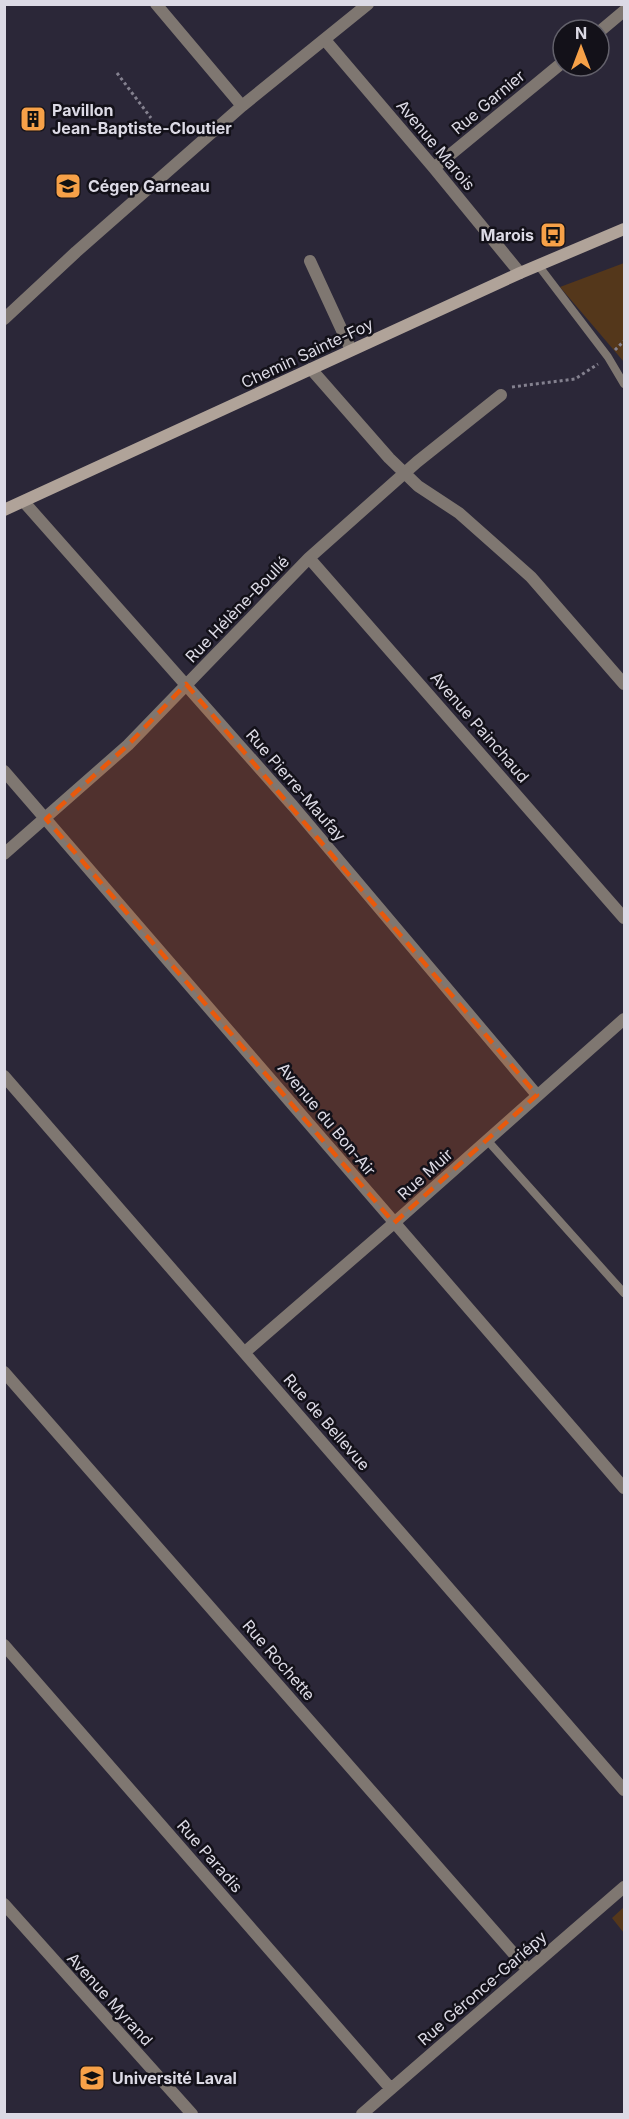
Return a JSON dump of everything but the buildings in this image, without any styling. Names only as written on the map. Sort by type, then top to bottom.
[{"type":"main road","name":"Chemin Sainte-Foy","points":[[4,510],[520,273],[624,229]]},
{"type":"street","points":[[156,4],[242,106]]},
{"type":"street","points":[[4,319],[76,252],[242,106],[368,4]]},
{"type":"street","points":[[611,22],[624,11]]},
{"type":"street","name":"Avenue Marois","points":[[325,40],[435,168],[520,273]]},
{"type":"street","name":"Rue Garnier","points":[[435,168],[551,72]]},
{"type":"street","points":[[310,261],[351,350]]},
{"type":"street","points":[[311,369],[417,486],[459,513],[531,577],[624,684]]},
{"type":"street","name":"Rue Hélène-Boullé","points":[[4,855],[128,745],[309,558],[405,474],[501,395]]},
{"type":"street","name":"Rue Pierre-Maufay","points":[[24,502],[293,806],[537,1095]]},
{"type":"street","name":"Avenue Painchaud","points":[[309,558],[624,918]]},
{"type":"street","name":"Avenue du Bon-Air","points":[[4,771],[141,926],[624,1488]]},
{"type":"street","name":"Rue Muir","points":[[245,1352],[624,1019]]},
{"type":"street","name":"Rue de Bellevue","points":[[4,1076],[624,1790]]},
{"type":"street","name":"Rue Rochette","points":[[4,1372],[528,1970]]},
{"type":"street","name":"Rue Paradis","points":[[4,1645],[391,2089]]},
{"type":"street","name":"Rue Géronce-Gariépy","points":[[362,2115],[624,1887]]},
{"type":"street","name":"Avenue Myrand","points":[[4,1904],[192,2115]]},
{"type":"lane","points":[[538,265],[608,357],[624,384]]},
{"type":"lane","points":[[488,1140],[624,1293]]},
{"type":"path","points":[[117,73],[151,118]]},
{"type":"path","points":[[501,395],[519,385],[575,379],[608,357],[624,341]]},
{"type":"highlighted area","points":[[186,684],[537,1095],[394,1223],[46,819],[128,745]]},
{"type":"shaded area","points":[[624,263],[624,362],[560,287]]},
{"type":"shaded area","points":[[624,1907],[624,1933],[612,1918]]},
{"type":"place","name":"Pavillon Jean-Baptiste-Cloutier","points":[[33,119]]},
{"type":"place","name":"Cégep Garneau","points":[[68,186]]},
{"type":"place","name":"Marois","points":[[553,235]]},
{"type":"place","name":"Université Laval","points":[[92,2078]]}]
